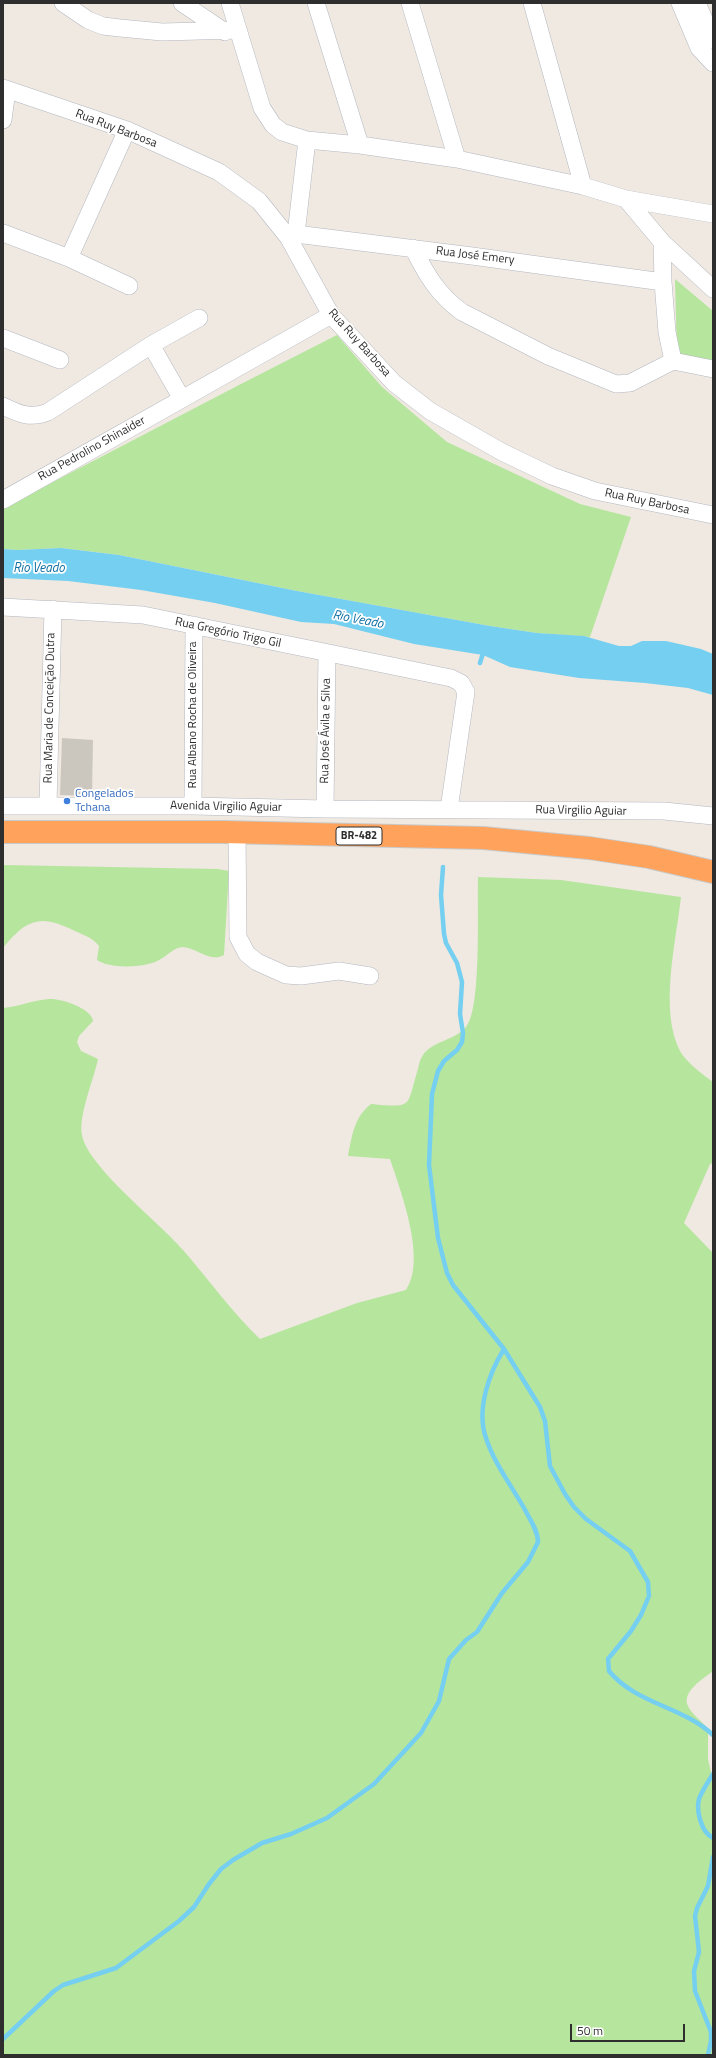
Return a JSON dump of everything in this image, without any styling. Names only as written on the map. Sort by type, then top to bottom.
[{"type":"highway","name":"BR-482","points":[[3,832],[237,832],[483,838],[589,848],[649,857],[713,872]]},
{"type":"street","points":[[63,3],[88,20],[103,26],[162,32],[231,31]]},
{"type":"street","points":[[182,3],[231,31]]},
{"type":"street","points":[[230,3],[231,31],[262,108],[272,125],[282,132],[307,140],[360,145],[457,159],[584,186],[626,199],[713,214]]},
{"type":"street","points":[[316,3],[360,145]]},
{"type":"street","points":[[410,3],[457,159]]},
{"type":"street","points":[[532,3],[584,186]]},
{"type":"street","points":[[680,3],[699,48],[713,64]]},
{"type":"street","points":[[697,3],[713,40]]},
{"type":"street","points":[[3,120],[5,89]]},
{"type":"street","name":"Rua Ruy Barbosa","points":[[5,89],[127,130],[219,172],[259,201],[292,236],[331,315],[394,382],[411,398],[430,411],[502,452],[552,476],[595,491],[713,515]]},
{"type":"street","points":[[69,258],[127,130]]},
{"type":"street","points":[[292,236],[307,140]]},
{"type":"street","points":[[626,199],[662,242],[713,289]]},
{"type":"street","points":[[3,232],[69,258],[129,286]]},
{"type":"street","name":"Rua José Emery","points":[[292,236],[414,248],[663,282]]},
{"type":"street","points":[[662,242],[663,282],[667,332],[673,361]]},
{"type":"street","points":[[414,248],[434,286],[452,305],[462,312],[548,356],[616,384],[624,385],[673,361],[713,369]]},
{"type":"street","name":"Rua Pedrolino Shinaider","points":[[3,500],[331,315]]},
{"type":"street","points":[[3,406],[24,415],[33,416],[48,412],[151,345],[199,318]]},
{"type":"street","points":[[3,338],[60,360]]},
{"type":"street","points":[[151,345],[182,399]]},
{"type":"street","name":"Rua Gregório Trigo Gil","points":[[3,607],[143,615],[451,678],[460,684],[466,692],[449,809]]},
{"type":"street","name":"Rua Maria de Conceição Dutra","points":[[48,806],[53,609]]},
{"type":"street","name":"Rua Albano Rocha de Oliveira","points":[[193,806],[194,625]]},
{"type":"street","name":"Rua José Ávila e Silva","points":[[325,809],[327,653]]},
{"type":"street","name":"Avenida Virgilio Aguiar","points":[[3,806],[193,806],[325,809],[449,809]]},
{"type":"street","name":"Rua Virgilio Aguiar","points":[[449,809],[603,812],[664,811],[713,816]]},
{"type":"street","points":[[237,832],[238,937],[247,954],[257,962],[286,974],[301,976],[339,971],[370,976]]},
{"type":"green space","points":[[675,279],[713,311],[713,362],[677,356]]},
{"type":"green space","points":[[337,335],[382,387],[447,442],[580,504],[631,517],[590,637],[537,633],[490,626],[297,591],[119,555],[61,548],[17,550],[3,549],[3,508]]},
{"type":"green space","points":[[3,865],[218,869],[229,871],[224,955],[214,957],[188,948],[180,947],[159,960],[146,965],[110,965],[97,960],[99,946],[85,935],[53,922],[44,921],[27,925],[20,930],[3,948]]},
{"type":"green space","points":[[478,877],[561,880],[681,897],[671,976],[671,1016],[674,1034],[683,1055],[691,1064],[713,1082],[713,1163],[710,1164],[684,1223],[713,1253],[713,1671],[694,1686],[690,1691],[687,1701],[692,1712],[708,1729],[708,1759],[713,1782],[713,2055],[3,2055],[3,1008],[54,999],[82,1008],[91,1016],[93,1021],[79,1036],[77,1042],[81,1051],[98,1059],[82,1118],[82,1135],[87,1148],[110,1178],[183,1250],[230,1307],[260,1339],[357,1303],[406,1290],[412,1277],[414,1262],[413,1244],[405,1207],[390,1159],[348,1156],[357,1121],[365,1109],[371,1104],[395,1106],[402,1105],[406,1102],[412,1091],[423,1055],[433,1046],[461,1032],[466,1027],[471,1017],[477,979]]},
{"type":"water","name":"Rio Veado","points":[[61,548],[119,555],[297,591],[490,626],[537,633],[584,636],[619,646],[631,646],[642,641],[666,641],[701,649],[713,654],[713,695],[688,688],[579,678],[510,667],[483,655],[414,644],[334,624],[301,622],[215,603],[141,590],[68,581],[3,578],[3,549],[17,550]]},
{"type":"building","points":[[62,738],[93,740],[92,796],[60,795]]},
{"type":"waterway","points":[[480,663],[484,650]]},
{"type":"waterway","points":[[443,867],[441,895],[444,934],[446,943],[457,963],[462,982],[460,1014],[463,1033],[462,1042],[457,1050],[444,1061],[438,1071],[432,1094],[429,1165],[438,1238],[447,1273],[453,1285],[504,1349],[540,1407],[545,1421],[550,1466],[565,1494],[574,1507],[586,1519],[630,1551],[648,1582],[649,1596],[641,1615],[631,1631],[608,1659],[609,1671],[632,1691],[687,1717],[701,1725],[713,1735]]},
{"type":"waterway","points":[[3,2039],[54,1991],[63,1985],[116,1968],[179,1921],[194,1907],[221,1869],[233,1860],[262,1843],[291,1834],[327,1818],[374,1784],[421,1733],[439,1701],[449,1659],[466,1640],[477,1632],[502,1593],[528,1562],[538,1542],[537,1533],[533,1524],[493,1456],[483,1427],[483,1404],[489,1380],[504,1349]]},
{"type":"waterway","points":[[713,1774],[705,1786],[698,1804],[700,1821],[705,1831],[713,1838]]},
{"type":"waterway","points":[[708,2055],[711,2032],[695,1991],[694,1971],[699,1952],[695,1916],[697,1908],[708,1886],[713,1857]]},
{"type":"place","name":"Congelados Tchana","points":[[67,801]]}]
